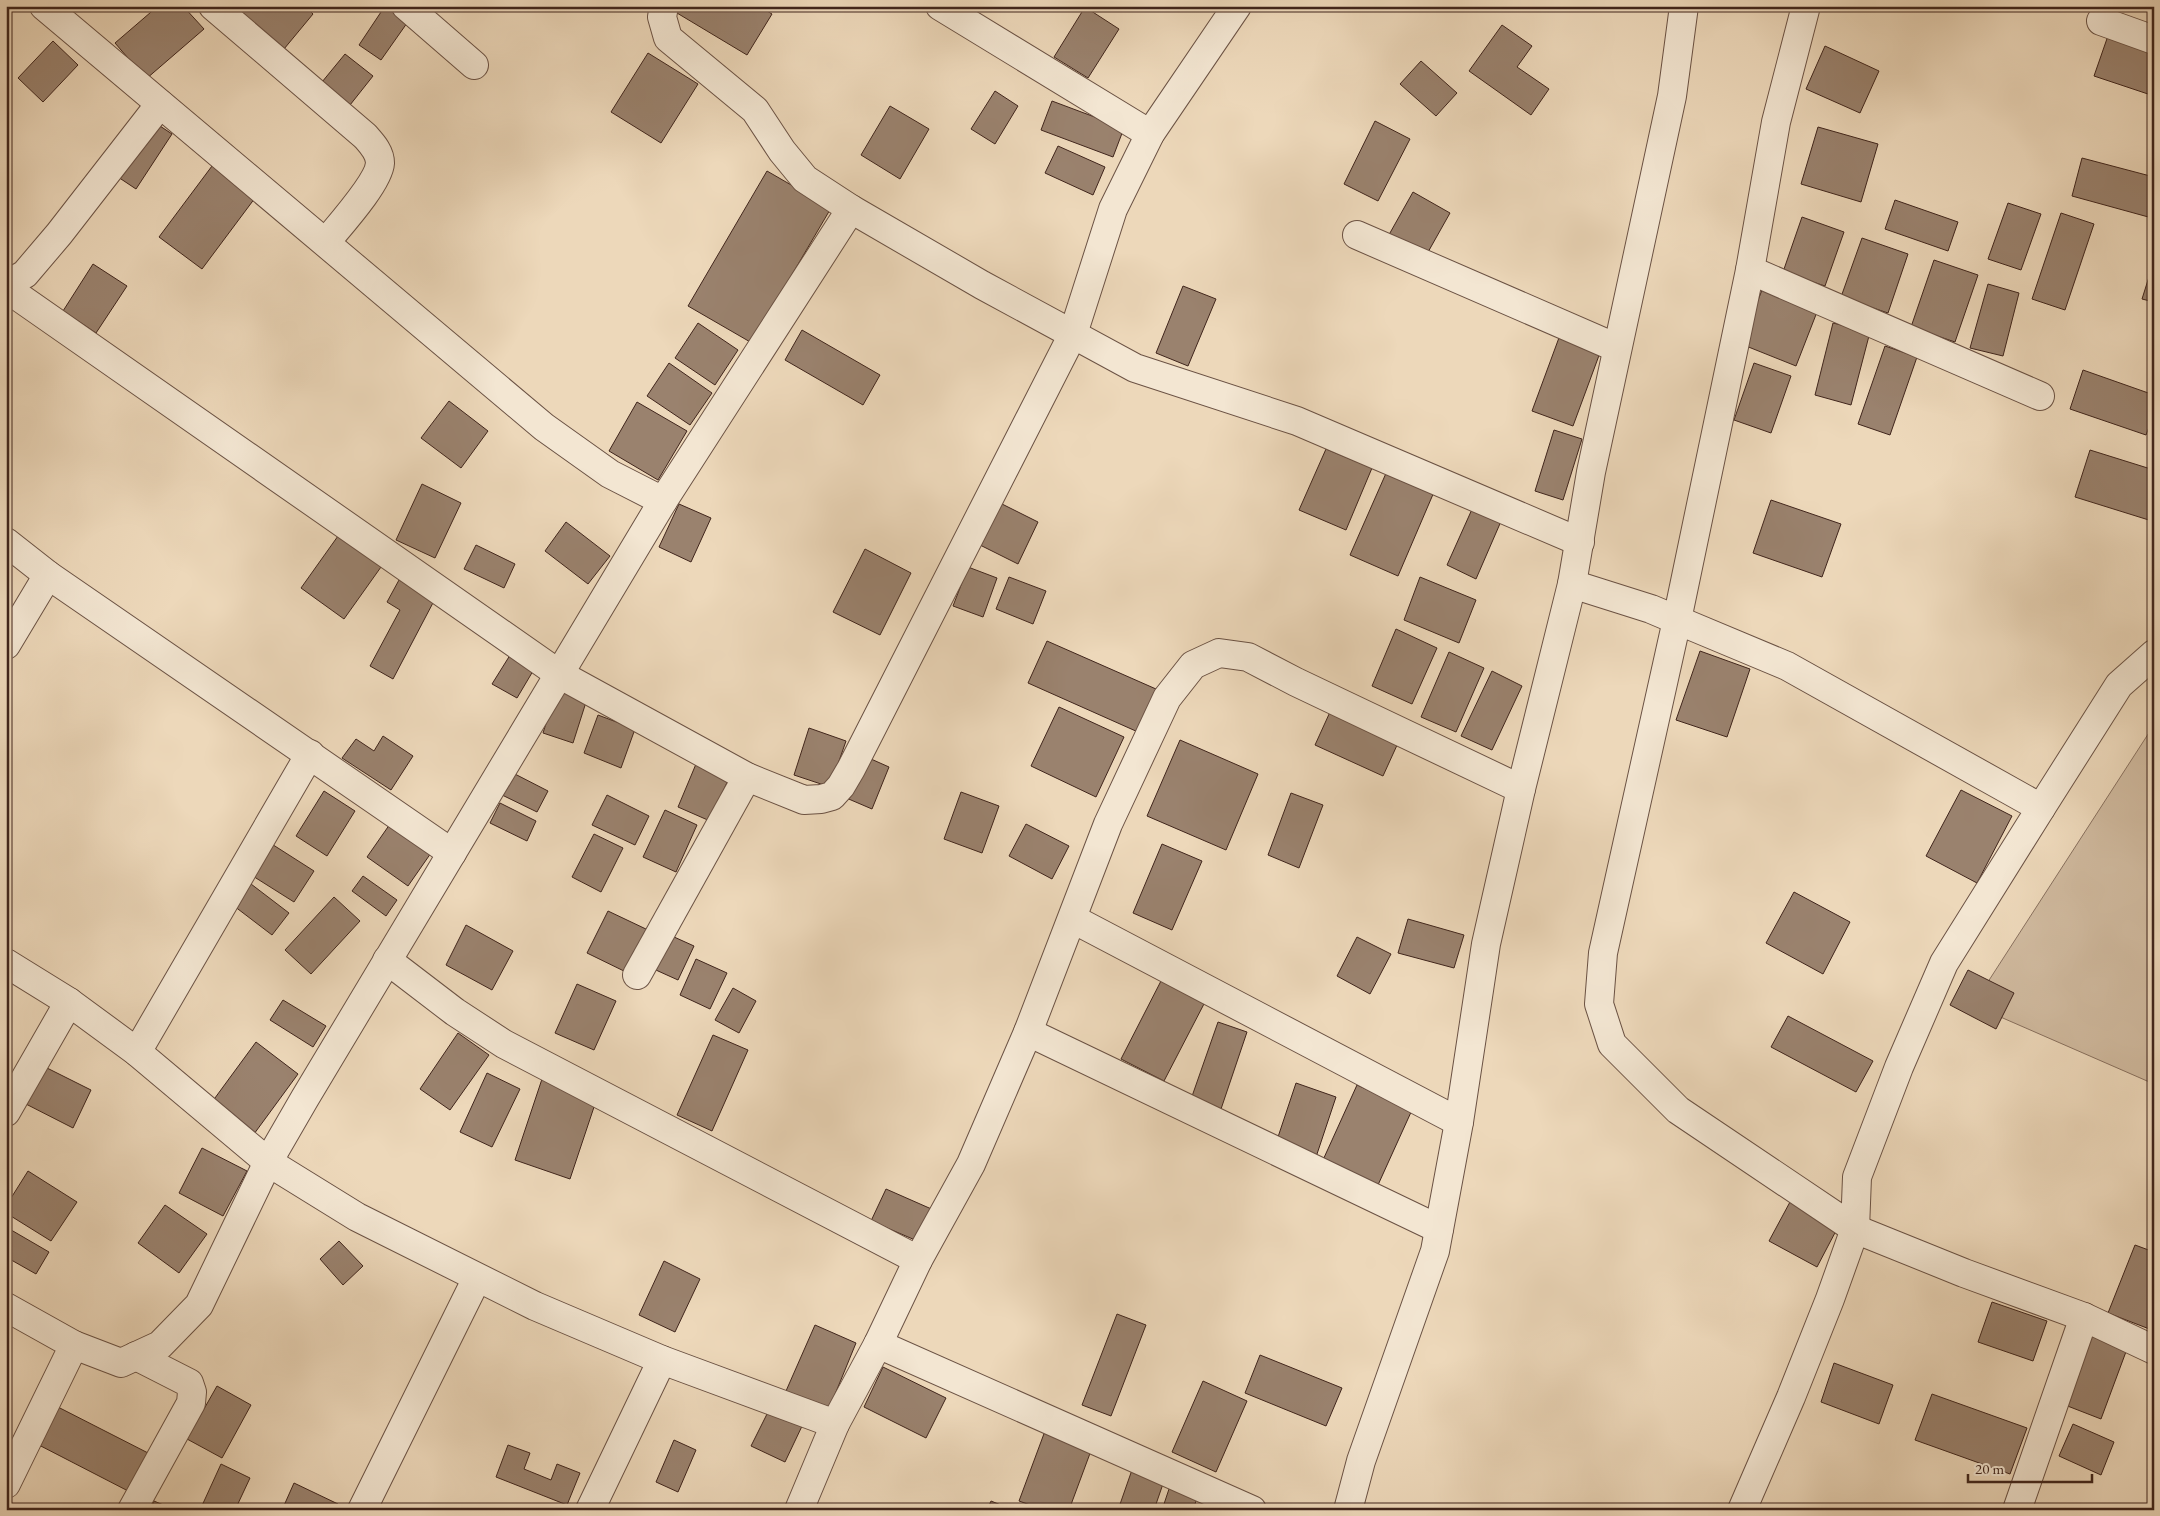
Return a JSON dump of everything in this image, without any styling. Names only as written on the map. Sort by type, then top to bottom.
[{"type":"street","points":[[213,6],[365,136],[378,151],[380,163],[375,179],[326,242]]},
{"type":"street","points":[[406,6],[474,65]]},
{"type":"street","points":[[664,6],[662,17],[668,38],[755,110],[782,151],[805,179],[851,209],[982,286],[1135,368],[1297,421],[1580,542]]},
{"type":"street","points":[[940,6],[1150,134]]},
{"type":"street","points":[[160,104],[59,234],[25,274],[6,287],[559,674],[747,777],[804,800],[821,799],[832,796],[841,786],[1073,334],[1113,209],[1150,134],[1238,6]]},
{"type":"street","points":[[1348,1510],[1361,1461],[1435,1251],[1459,1122],[1486,944],[1521,789],[1572,584],[1591,472],[1672,96],[1684,6]]},
{"type":"street","points":[[1806,6],[1776,122],[1750,270],[1603,953],[1599,1004],[1612,1044],[1678,1110],[1855,1229],[1964,1273],[2084,1317],[2154,1350]]},
{"type":"street","points":[[46,7],[544,427],[610,474],[662,501]]},
{"type":"street","points":[[2101,21],[2154,40]]},
{"type":"street","points":[[6,1307],[74,1345],[121,1363],[160,1345],[199,1305],[268,1162],[387,960],[662,501],[851,209]]},
{"type":"street","points":[[1357,235],[1618,348]]},
{"type":"street","points":[[1750,270],[2040,396]]},
{"type":"street","points":[[6,542],[48,575],[452,853]]},
{"type":"street","points":[[6,645],[48,575]]},
{"type":"street","points":[[1572,584],[1652,609],[1787,666],[2041,808]]},
{"type":"street","points":[[799,1510],[836,1424],[878,1344],[918,1260],[971,1164],[1028,1032],[1108,824],[1168,698],[1193,665],[1219,652],[1248,657],[1296,682],[1521,789]]},
{"type":"street","points":[[1742,1510],[1791,1397],[1830,1299],[1855,1229],[1858,1177],[1899,1067],[1944,963],[2119,685],[2154,654]]},
{"type":"street","points":[[138,1052],[310,754]]},
{"type":"street","points":[[637,975],[747,777]]},
{"type":"street","points":[[1072,919],[1459,1122]]},
{"type":"street","points":[[387,960],[455,1012],[504,1044],[918,1260]]},
{"type":"street","points":[[6,963],[69,1002],[138,1052],[268,1162],[357,1217],[534,1306],[662,1360],[836,1424]]},
{"type":"street","points":[[6,1112],[69,1002]]},
{"type":"street","points":[[1028,1032],[1439,1229]]},
{"type":"street","points":[[362,1510],[477,1278]]},
{"type":"street","points":[[2017,1510],[2084,1317]]},
{"type":"street","points":[[878,1344],[1252,1510]]},
{"type":"street","points":[[6,1484],[74,1345]]},
{"type":"street","points":[[132,1510],[191,1403],[192,1392],[189,1383],[136,1356]]},
{"type":"street","points":[[590,1510],[662,1360]]},
{"type":"shaded area","points":[[2154,725],[2154,1084],[1973,1005]]},
{"type":"building","points":[[158,6],[183,6],[204,29],[146,79],[115,43]]},
{"type":"building","points":[[232,6],[305,6],[313,14],[284,49]]},
{"type":"building","points":[[385,6],[398,6],[412,16],[381,60],[359,45]]},
{"type":"building","points":[[681,6],[759,6],[772,14],[747,55],[677,13]]},
{"type":"building","points":[[1085,7],[1119,29],[1088,78],[1054,57]]},
{"type":"building","points":[[1502,25],[1532,46],[1517,67],[1549,89],[1531,115],[1469,71]]},
{"type":"building","points":[[2110,30],[2154,45],[2154,96],[2094,76]]},
{"type":"building","points":[[53,41],[78,65],[43,102],[18,78]]},
{"type":"building","points":[[1825,46],[1879,71],[1860,113],[1806,89]]},
{"type":"building","points":[[648,53],[698,84],[661,143],[611,112]]},
{"type":"building","points":[[345,54],[373,76],[350,105],[322,82]]},
{"type":"building","points":[[1421,61],[1457,93],[1436,116],[1400,84]]},
{"type":"building","points":[[995,91],[1018,106],[995,144],[971,129]]},
{"type":"building","points":[[1052,101],[1124,128],[1113,157],[1041,130]]},
{"type":"building","points":[[890,106],[929,129],[900,179],[861,155]]},
{"type":"building","points":[[1375,121],[1410,139],[1378,201],[1344,184]]},
{"type":"building","points":[[154,122],[172,134],[136,189],[118,177]]},
{"type":"building","points":[[1818,127],[1878,144],[1861,202],[1801,184]]},
{"type":"building","points":[[1058,146],[1105,167],[1093,195],[1045,173]]},
{"type":"building","points":[[2082,158],[2154,177],[2152,218],[2072,196]]},
{"type":"building","points":[[212,166],[255,198],[202,269],[159,237]]},
{"type":"building","points":[[767,171],[831,208],[752,343],[688,306]]},
{"type":"building","points":[[1413,192],[1450,213],[1423,261],[1386,240]]},
{"type":"building","points":[[1895,200],[1958,222],[1948,251],[1885,229]]},
{"type":"building","points":[[2008,203],[2041,214],[2021,270],[1988,259]]},
{"type":"building","points":[[2061,213],[2094,224],[2065,310],[2032,299]]},
{"type":"building","points":[[1802,217],[1844,232],[1825,286],[1783,272]]},
{"type":"building","points":[[1862,238],[1908,254],[1888,313],[1841,297]]},
{"type":"building","points":[[1934,260],[1978,275],[1955,342],[1911,327]]},
{"type":"building","points":[[2154,261],[2154,302],[2142,299]]},
{"type":"building","points":[[93,264],[127,286],[96,333],[63,311]]},
{"type":"building","points":[[1988,284],[2019,293],[2003,356],[1970,348]]},
{"type":"building","points":[[1183,286],[1216,299],[1188,366],[1156,353]]},
{"type":"building","points":[[1762,290],[1817,312],[1796,366],[1741,344]]},
{"type":"building","points":[[698,323],[738,350],[715,385],[675,358]]},
{"type":"building","points":[[1833,323],[1870,332],[1851,405],[1815,395]]},
{"type":"building","points":[[802,330],[880,375],[863,405],[785,360]]},
{"type":"building","points":[[1560,335],[1601,350],[1573,426],[1532,411]]},
{"type":"building","points":[[1885,346],[1917,357],[1890,435],[1858,424]]},
{"type":"building","points":[[669,363],[712,393],[690,425],[647,396]]},
{"type":"building","points":[[1754,363],[1791,376],[1771,433],[1734,420]]},
{"type":"building","points":[[2083,370],[2154,395],[2154,414],[2146,435],[2070,409]]},
{"type":"building","points":[[449,401],[488,431],[461,468],[421,438]]},
{"type":"building","points":[[637,402],[687,431],[658,480],[609,451]]},
{"type":"building","points":[[1554,430],[1582,439],[1563,500],[1535,491]]},
{"type":"building","points":[[1326,449],[1372,468],[1346,530],[1299,510]]},
{"type":"building","points":[[2090,450],[2154,470],[2154,514],[2152,521],[2075,497]]},
{"type":"building","points":[[1387,471],[1434,492],[1398,576],[1350,555]]},
{"type":"building","points":[[422,484],[461,503],[435,558],[396,540]]},
{"type":"building","points":[[990,498],[1038,522],[1018,564],[970,540]]},
{"type":"building","points":[[1771,500],[1841,524],[1822,577],[1753,553]]},
{"type":"building","points":[[679,504],[711,518],[691,562],[659,547]]},
{"type":"building","points":[[1473,507],[1502,519],[1476,579],[1447,565]]},
{"type":"building","points":[[566,522],[610,556],[588,584],[545,551]]},
{"type":"building","points":[[338,536],[381,567],[344,619],[301,588]]},
{"type":"building","points":[[476,545],[515,564],[504,588],[464,569]]},
{"type":"building","points":[[865,549],[911,573],[880,635],[833,612]]},
{"type":"building","points":[[968,567],[997,578],[983,617],[953,606]]},
{"type":"building","points":[[1009,577],[1046,591],[1033,624],[996,609]]},
{"type":"building","points":[[1420,577],[1476,600],[1459,643],[1404,620]]},
{"type":"building","points":[[399,580],[435,599],[393,679],[370,666],[400,610],[387,602]]},
{"type":"building","points":[[1396,629],[1437,648],[1412,704],[1372,686]]},
{"type":"building","points":[[1047,641],[1156,689],[1138,732],[1028,683]]},
{"type":"building","points":[[1700,651],[1750,669],[1727,737],[1676,720]]},
{"type":"building","points":[[512,652],[536,666],[517,698],[492,684]]},
{"type":"building","points":[[1449,652],[1484,668],[1456,732],[1421,717]]},
{"type":"building","points":[[1492,671],[1522,686],[1492,750],[1461,736]]},
{"type":"building","points":[[557,689],[587,699],[573,743],[543,733]]},
{"type":"building","points":[[1059,707],[1124,737],[1096,797],[1031,766]]},
{"type":"building","points":[[1330,712],[1398,743],[1383,776],[1315,745]]},
{"type":"building","points":[[598,715],[635,729],[621,768],[584,753]]},
{"type":"building","points":[[809,728],[846,741],[830,787],[794,775]]},
{"type":"building","points":[[383,736],[413,756],[391,790],[342,758],[356,739],[374,751]]},
{"type":"building","points":[[1180,740],[1258,774],[1226,850],[1147,816]]},
{"type":"building","points":[[862,755],[889,767],[872,809],[844,797]]},
{"type":"building","points":[[696,764],[729,778],[710,821],[678,807]]},
{"type":"building","points":[[511,772],[548,791],[537,812],[500,794]]},
{"type":"building","points":[[1961,790],[2012,816],[1977,883],[1926,856]]},
{"type":"building","points":[[324,791],[355,811],[327,856],[296,836]]},
{"type":"building","points":[[961,792],[999,806],[982,853],[944,839]]},
{"type":"building","points":[[1291,793],[1323,805],[1299,868],[1268,855]]},
{"type":"building","points":[[607,795],[649,816],[635,845],[592,825]]},
{"type":"building","points":[[500,803],[536,821],[527,841],[490,823]]},
{"type":"building","points":[[665,810],[697,825],[676,872],[643,857]]},
{"type":"building","points":[[390,824],[431,853],[408,886],[367,857]]},
{"type":"building","points":[[1026,824],[1069,846],[1052,879],[1009,856]]},
{"type":"building","points":[[594,834],[623,848],[601,892],[572,877]]},
{"type":"building","points":[[267,841],[314,871],[294,902],[248,873]]},
{"type":"building","points":[[1162,844],[1202,861],[1172,930],[1133,913]]},
{"type":"building","points":[[363,876],[397,900],[386,916],[352,891]]},
{"type":"building","points":[[251,884],[289,913],[272,935],[234,906]]},
{"type":"building","points":[[1794,892],[1850,922],[1823,974],[1766,943]]},
{"type":"building","points":[[334,897],[360,921],[311,974],[285,950]]},
{"type":"building","points":[[608,911],[648,930],[628,973],[587,953]]},
{"type":"building","points":[[1408,919],[1464,935],[1454,968],[1398,953]]},
{"type":"building","points":[[466,925],[513,951],[492,990],[446,965]]},
{"type":"building","points":[[663,932],[694,946],[678,980],[647,966]]},
{"type":"building","points":[[1357,937],[1391,954],[1370,994],[1337,976]]},
{"type":"building","points":[[696,959],[727,973],[710,1009],[680,995]]},
{"type":"building","points":[[1968,970],[2014,993],[1996,1029],[1950,1005]]},
{"type":"building","points":[[1162,979],[1205,1002],[1164,1081],[1121,1059]]},
{"type":"building","points":[[577,984],[616,1001],[594,1050],[555,1033]]},
{"type":"building","points":[[733,988],[756,1001],[739,1033],[715,1020]]},
{"type":"building","points":[[283,1000],[326,1026],[313,1047],[270,1020]]},
{"type":"building","points":[[1788,1016],[1873,1061],[1856,1092],[1771,1047]]},
{"type":"building","points":[[1218,1022],[1247,1032],[1220,1112],[1190,1102]]},
{"type":"building","points":[[458,1033],[489,1055],[450,1110],[420,1089]]},
{"type":"building","points":[[713,1035],[748,1050],[712,1131],[677,1115]]},
{"type":"building","points":[[256,1042],[298,1074],[254,1134],[212,1102]]},
{"type":"building","points":[[39,1064],[91,1090],[73,1128],[20,1101]]},
{"type":"building","points":[[487,1073],[520,1089],[492,1147],[460,1132]]},
{"type":"building","points":[[542,1079],[597,1098],[570,1179],[515,1160]]},
{"type":"building","points":[[1296,1083],[1336,1097],[1315,1160],[1275,1146]]},
{"type":"building","points":[[1357,1085],[1412,1110],[1373,1196],[1318,1171]]},
{"type":"building","points":[[202,1148],[247,1171],[223,1216],[179,1193]]},
{"type":"building","points":[[28,1171],[77,1202],[51,1241],[6,1213],[6,1206]]},
{"type":"building","points":[[886,1189],[936,1211],[922,1243],[871,1221]]},
{"type":"building","points":[[1790,1202],[1838,1227],[1817,1267],[1769,1241]]},
{"type":"building","points":[[165,1205],[207,1234],[179,1273],[138,1243]]},
{"type":"building","points":[[6,1227],[49,1252],[36,1274],[6,1257]]},
{"type":"building","points":[[339,1241],[363,1266],[343,1285],[320,1259]]},
{"type":"building","points":[[2135,1245],[2154,1252],[2152,1330],[2108,1313]]},
{"type":"building","points":[[664,1261],[700,1279],[675,1332],[639,1315]]},
{"type":"building","points":[[1992,1302],[2047,1321],[2033,1361],[1978,1342]]},
{"type":"building","points":[[1117,1314],[1146,1325],[1111,1416],[1082,1405]]},
{"type":"building","points":[[815,1325],[856,1343],[829,1409],[786,1391]]},
{"type":"building","points":[[2091,1336],[2127,1349],[2101,1419],[2065,1405]]},
{"type":"building","points":[[1260,1355],[1342,1388],[1326,1426],[1245,1393]]},
{"type":"building","points":[[1834,1363],[1893,1385],[1879,1424],[1821,1402]]},
{"type":"building","points":[[883,1367],[946,1398],[926,1438],[864,1407]]},
{"type":"building","points":[[1203,1381],[1247,1401],[1216,1472],[1172,1452]]},
{"type":"building","points":[[217,1386],[251,1405],[222,1458],[187,1439]]},
{"type":"building","points":[[1932,1394],[2027,1428],[2010,1474],[1915,1440]]},
{"type":"building","points":[[54,1405],[152,1455],[132,1493],[35,1443]]},
{"type":"building","points":[[770,1408],[803,1424],[785,1462],[751,1446]]},
{"type":"building","points":[[2073,1424],[2114,1442],[2101,1475],[2059,1456]]},
{"type":"building","points":[[1045,1431],[1092,1448],[1069,1510],[1044,1510],[1019,1501]]},
{"type":"building","points":[[674,1440],[696,1450],[678,1492],[656,1482]]},
{"type":"building","points":[[508,1445],[530,1453],[524,1469],[551,1480],[557,1464],[580,1473],[567,1505],[496,1477]]},
{"type":"building","points":[[221,1464],[250,1478],[235,1510],[200,1510]]},
{"type":"building","points":[[1133,1467],[1165,1478],[1154,1510],[1118,1510]]},
{"type":"building","points":[[294,1483],[338,1504],[336,1510],[282,1510]]},
{"type":"building","points":[[1170,1486],[1198,1495],[1193,1510],[1162,1510]]},
{"type":"building","points":[[154,1501],[175,1510],[150,1510]]},
{"type":"building","points":[[991,1501],[1013,1510],[987,1510]]}]
